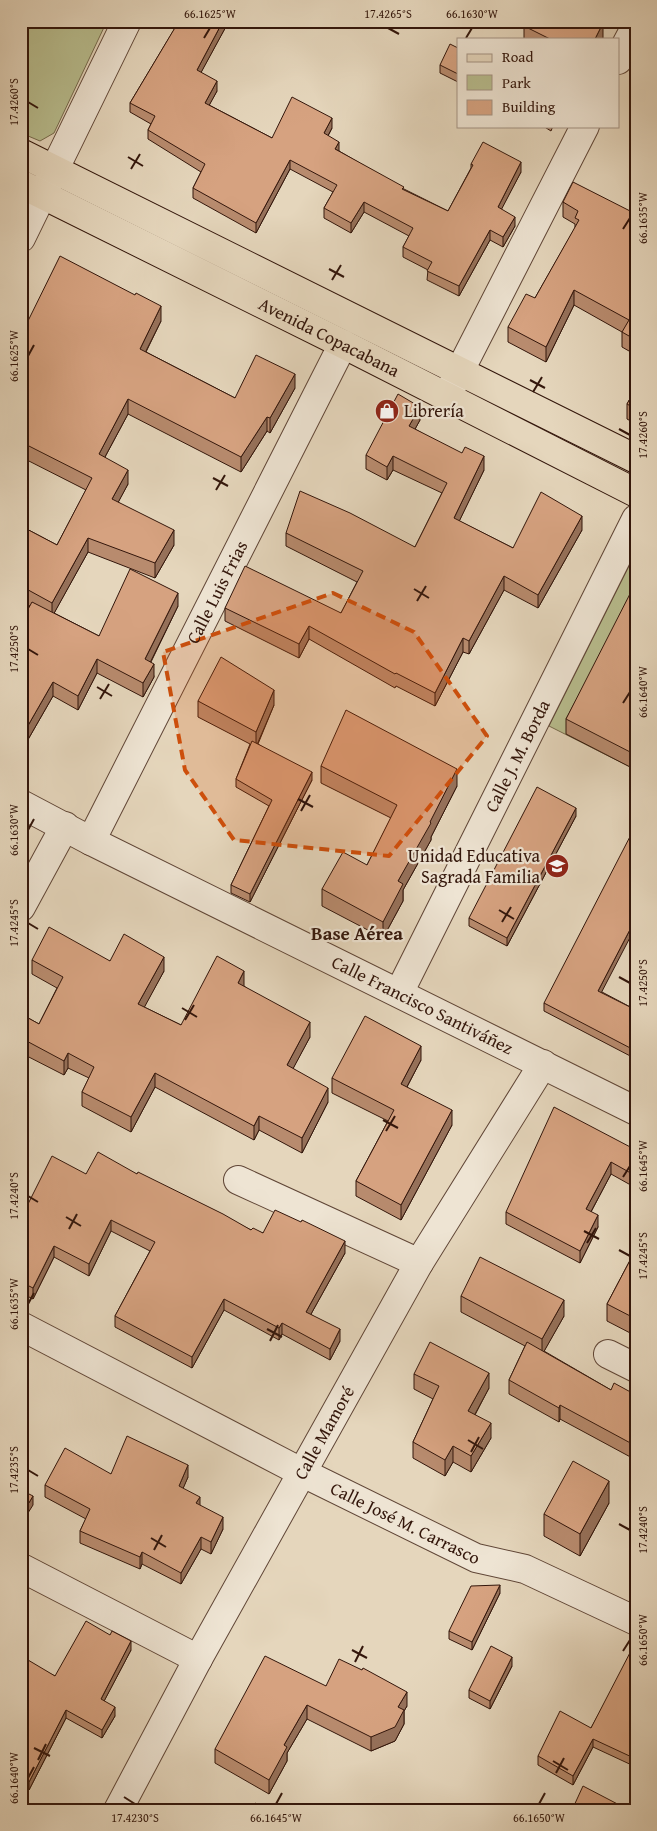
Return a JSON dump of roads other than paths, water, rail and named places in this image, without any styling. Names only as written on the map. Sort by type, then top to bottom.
[{"type":"main road","name":"Avenida Copacabana","points":[[21,153],[636,459]]},
{"type":"main road","name":"Avenida Copacabana","points":[[32,189],[636,493]]},
{"type":"street","points":[[21,238],[32,189],[55,170],[127,21]]},
{"type":"street","points":[[620,56],[636,26]]},
{"type":"street","points":[[446,397],[583,128]]},
{"type":"street","name":"Calle Luis Frias","points":[[92,841],[343,344]]},
{"type":"street","name":"Calle J. M. Borda","points":[[399,993],[636,519]]},
{"type":"street","name":"Calle Francisco Santiváñez","points":[[21,804],[636,1111]]},
{"type":"street","points":[[21,906],[64,826]]},
{"type":"street","name":"Calle Mamoré","points":[[118,1810],[198,1659],[419,1263],[543,1064]]},
{"type":"street","points":[[238,1180],[419,1263]]},
{"type":"street","name":"Calle José M. Carrasco","points":[[21,1326],[301,1472],[476,1558],[525,1569],[636,1621]]},
{"type":"street","points":[[608,1354],[636,1368]]},
{"type":"street","points":[[22,1568],[198,1659]]},
{"type":"place","name":"Librería","points":[[387,411]]},
{"type":"place","name":"Unidad Educativa Sagrada Familia","points":[[557,866]]},
{"type":"district","name":"Base Aérea","points":[[357,933]]}]
